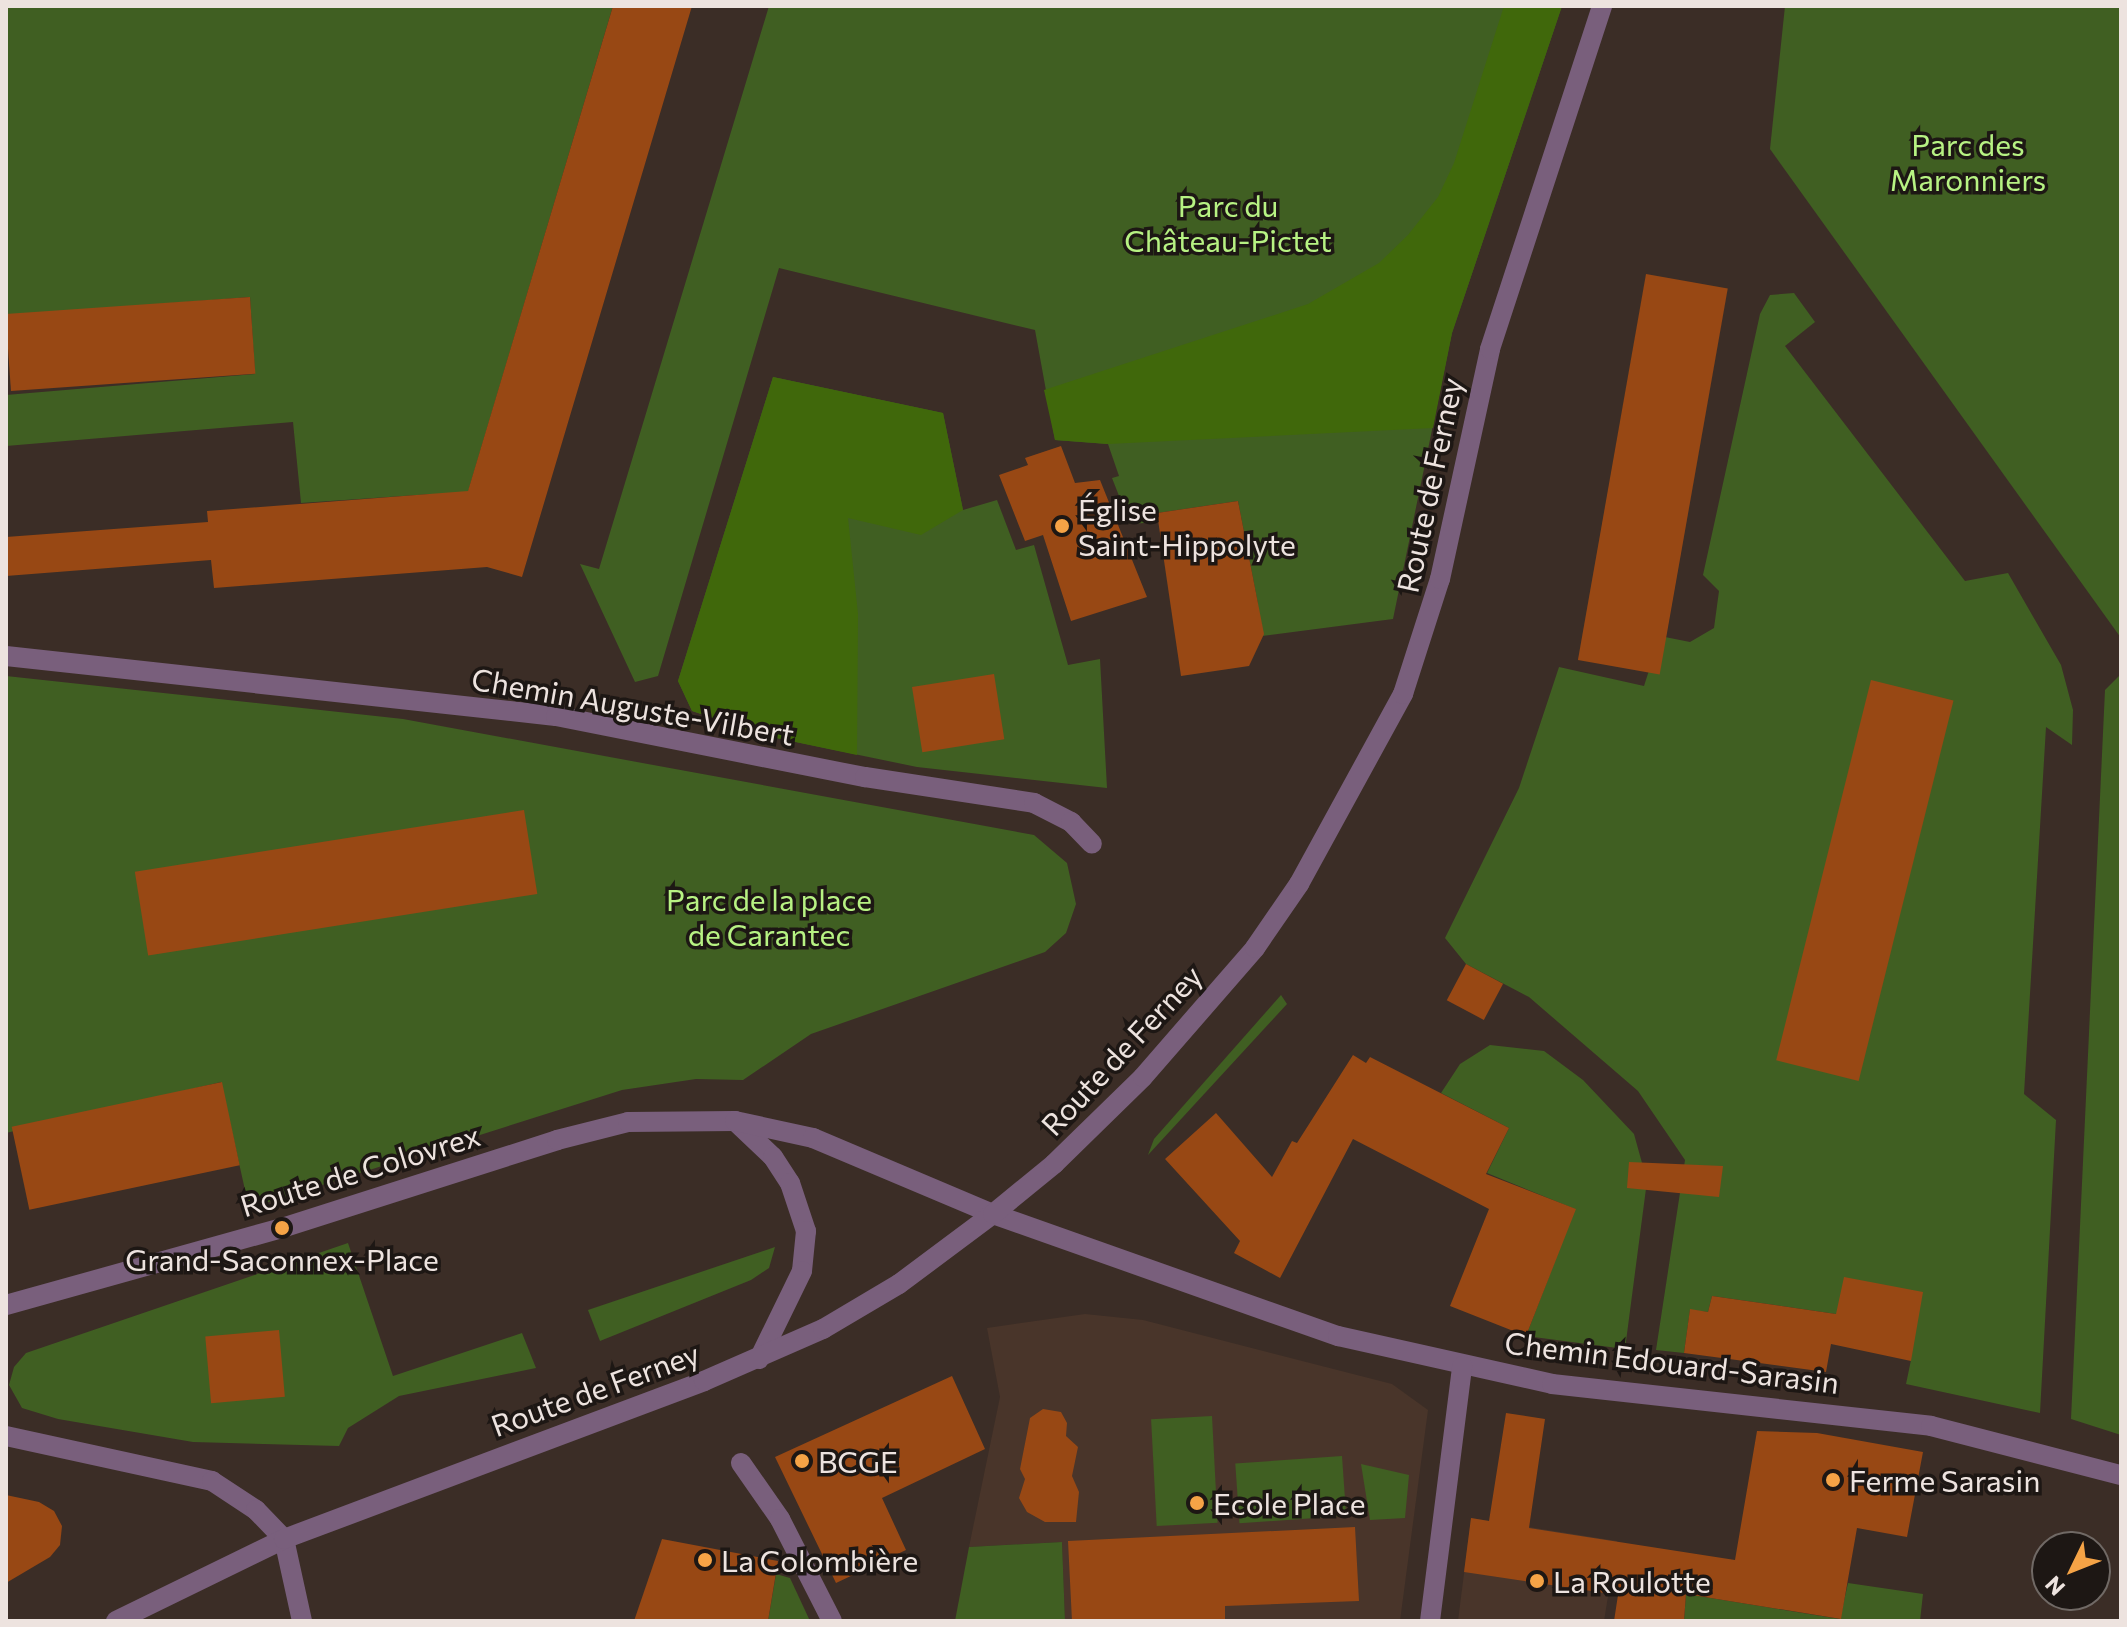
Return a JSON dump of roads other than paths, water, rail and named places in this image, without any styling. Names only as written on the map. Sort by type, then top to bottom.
[{"type":"street","name":"Route de Ferney","points":[[116,1621],[284,1539],[759,1359],[882,1295],[993,1214],[1054,1164],[1143,1077],[1255,948],[1334,827],[1403,694],[1440,579],[1490,349],[1602,6]]},
{"type":"street","name":"Chemin Auguste-Vilbert","points":[[6,656],[556,716],[865,777],[1034,803],[1071,822],[1092,844]]},
{"type":"street","name":"Route de Colovrex","points":[[6,1305],[282,1228],[571,1136],[628,1122],[735,1121],[813,1138],[993,1214]]},
{"type":"street","points":[[735,1121],[773,1157],[790,1183],[806,1231],[802,1271],[759,1359]]},
{"type":"street","name":"Chemin Edouard-Sarasin","points":[[993,1214],[1294,1322],[1462,1366],[1611,1391],[1844,1412],[1931,1426],[2121,1475]]},
{"type":"street","points":[[1430,1621],[1462,1366]]},
{"type":"street","points":[[6,1436],[212,1481],[256,1510],[284,1539],[302,1621]]},
{"type":"street","points":[[741,1463],[780,1519],[832,1621]]},
{"type":"place","name":"Église Saint-Hippolyte","points":[[1062,526]]},
{"type":"place","name":"Grand-Saconnex-Place","points":[[282,1228]]},
{"type":"place","name":"BCGE","points":[[802,1461]]},
{"type":"place","name":"Ferme Sarasin","points":[[1833,1480]]},
{"type":"place","name":"Ecole Place","points":[[1197,1503]]},
{"type":"place","name":"La Colombière","points":[[705,1560]]},
{"type":"place","name":"La Roulotte","points":[[1537,1581]]},
{"type":"park label","name":"Parc des Maronniers","points":[[1968,161]]},
{"type":"park label","name":"Parc du Château-Pictet","points":[[1228,222]]},
{"type":"park label","name":"Parc de la place de Carantec","points":[[769,916]]}]
